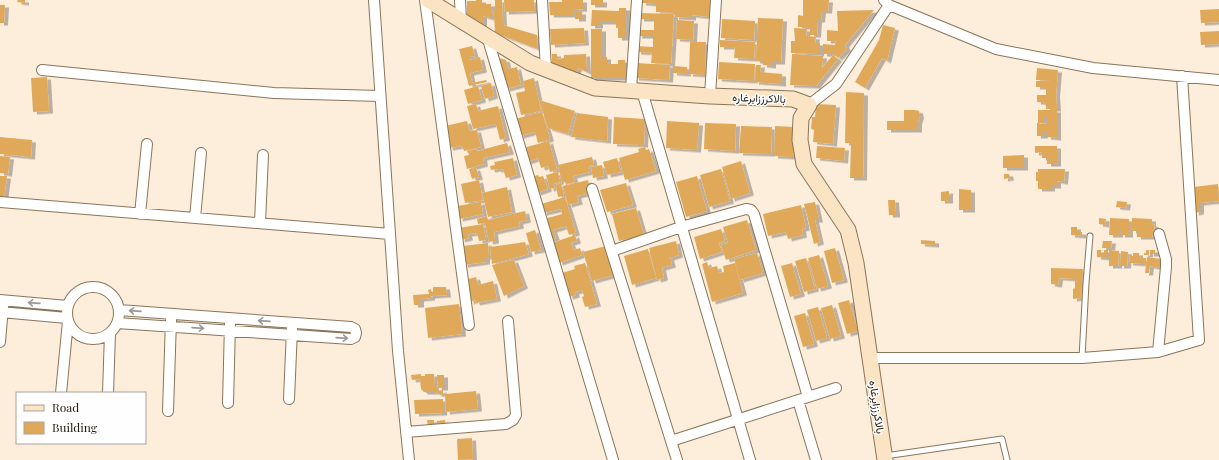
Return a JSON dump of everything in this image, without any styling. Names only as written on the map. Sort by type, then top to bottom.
[{"type":"street","points":[[374,0],[398,351],[409,460]]},
{"type":"street","points":[[427,0],[469,325]]},
{"type":"street","name":"بالاکرززابرغاره","points":[[427,0],[530,63],[595,88],[710,96],[792,99],[809,105],[801,118],[800,140],[804,164],[848,230],[856,263],[884,458]]},
{"type":"street","points":[[460,0],[461,20]]},
{"type":"street","points":[[542,0],[546,69]]},
{"type":"street","points":[[636,0],[636,91],[681,227],[750,460]]},
{"type":"street","points":[[710,96],[716,0]]},
{"type":"street","points":[[809,105],[836,84],[887,3],[996,49],[1093,68],[1219,80]]},
{"type":"street","points":[[487,36],[612,460]]},
{"type":"street","points":[[42,70],[274,93],[380,96]]},
{"type":"street","points":[[870,358],[1082,358],[1158,352],[1199,340],[1182,76]]},
{"type":"street","points":[[140,214],[147,144]]},
{"type":"street","points":[[195,218],[201,153]]},
{"type":"street","points":[[260,224],[263,155]]},
{"type":"street","points":[[592,189],[677,460]]},
{"type":"street","points":[[0,202],[390,234]]},
{"type":"street","points":[[612,250],[681,227],[746,209],[751,210],[754,214],[803,398],[816,460]]},
{"type":"street","points":[[1158,352],[1166,267],[1166,260],[1159,234]]},
{"type":"street","points":[[61,392],[68,306],[74,296],[84,289],[95,288],[107,291],[115,299],[119,310],[118,323],[110,333],[99,339],[86,339],[75,332],[68,320]]},
{"type":"street","points":[[0,342],[2,301],[68,306]]},
{"type":"street","points":[[118,323],[351,339],[356,333],[355,329],[351,326],[119,310]]},
{"type":"street","points":[[1,312],[68,320]]},
{"type":"street","points":[[168,411],[172,314]]},
{"type":"street","points":[[228,403],[230,318]]},
{"type":"street","points":[[406,432],[506,424],[513,420],[516,415],[508,321]]},
{"type":"street","points":[[289,399],[292,322]]},
{"type":"street","points":[[322,325],[322,337]]},
{"type":"street","points":[[108,392],[110,333]]},
{"type":"street","points":[[671,441],[836,388]]},
{"type":"lane","points":[[1082,358],[1090,236]]},
{"type":"lane","points":[[884,458],[1002,439],[1007,460]]},
{"type":"building","points":[[18,0],[25,0],[25,3],[17,2]]},
{"type":"building","points":[[482,0],[482,4],[491,4],[491,18],[483,16],[483,28],[467,18],[467,1]]},
{"type":"building","points":[[495,0],[502,0],[503,25],[537,35],[538,49],[495,33],[494,15],[492,9],[495,9]]},
{"type":"building","points":[[504,0],[534,0],[535,11],[505,12]]},
{"type":"building","points":[[562,0],[583,0],[583,9],[573,10],[573,15],[550,15],[549,2],[562,2]]},
{"type":"building","points":[[591,0],[603,0],[603,5],[591,5]]},
{"type":"building","points":[[642,0],[710,0],[709,17],[692,15],[692,18],[675,17],[675,13],[656,12],[656,4],[642,3]]},
{"type":"building","points":[[803,0],[829,0],[828,11],[822,11],[821,20],[818,20],[817,35],[810,35],[810,27],[798,27],[798,15],[803,16]]},
{"type":"building","points":[[0,5],[5,5],[4,23],[0,23]]},
{"type":"building","points":[[619,8],[626,8],[626,38],[618,38],[618,28],[616,28],[616,22],[599,22],[599,26],[591,26],[592,10],[619,11]]},
{"type":"building","points":[[1219,9],[1219,22],[1201,23],[1200,10]]},
{"type":"building","points":[[874,10],[845,45],[847,49],[838,58],[834,54],[823,54],[823,44],[835,45],[836,41],[827,41],[827,30],[838,31],[837,11]]},
{"type":"building","points":[[575,12],[582,12],[582,19],[575,19]]},
{"type":"building","points":[[640,13],[674,14],[671,64],[651,63],[652,53],[637,52],[637,46],[653,47],[653,36],[638,36],[639,30],[654,30],[654,19],[640,19]]},
{"type":"building","points":[[758,18],[783,19],[781,62],[772,62],[772,66],[763,65],[763,62],[756,61]]},
{"type":"building","points":[[722,19],[755,21],[754,40],[721,38]]},
{"type":"building","points":[[677,20],[694,21],[693,40],[676,39]]},
{"type":"building","points":[[883,25],[895,28],[887,61],[882,58],[865,88],[855,82],[879,40]]},
{"type":"building","points":[[584,28],[585,43],[551,45],[550,29]]},
{"type":"building","points":[[794,28],[807,29],[806,36],[816,37],[815,43],[820,43],[820,54],[791,53],[791,41],[795,41]]},
{"type":"building","points":[[591,29],[602,29],[602,57],[607,57],[607,64],[618,64],[618,60],[625,60],[625,78],[591,78]]},
{"type":"building","points":[[1219,31],[1219,44],[1201,45],[1200,32]]},
{"type":"building","points":[[720,40],[755,42],[754,59],[734,58],[735,47],[720,47]]},
{"type":"building","points":[[690,42],[706,42],[705,75],[689,74]]},
{"type":"building","points":[[472,46],[475,56],[470,57],[470,60],[480,57],[483,70],[470,73],[472,83],[486,80],[487,82],[469,86],[459,49]]},
{"type":"building","points":[[552,54],[557,54],[557,59],[564,58],[564,55],[586,54],[587,72],[578,68],[576,73],[552,66]]},
{"type":"building","points":[[792,54],[823,56],[822,68],[833,55],[838,59],[816,86],[790,85]]},
{"type":"building","points":[[499,58],[506,60],[508,69],[517,67],[521,85],[506,89]]},
{"type":"building","points":[[719,62],[755,64],[754,81],[718,79]]},
{"type":"building","points":[[636,63],[670,65],[669,80],[635,78]]},
{"type":"building","points":[[756,65],[761,65],[760,72],[782,74],[782,84],[755,82]]},
{"type":"building","points":[[673,66],[687,67],[687,74],[673,73]]},
{"type":"building","points":[[1037,68],[1058,70],[1056,95],[1057,109],[1046,109],[1046,103],[1037,102],[1037,95],[1046,95],[1046,87],[1036,87],[1036,81],[1052,81],[1036,80]]},
{"type":"building","points":[[47,77],[49,111],[33,112],[31,78]]},
{"type":"building","points":[[534,78],[541,111],[521,115],[516,93],[525,91],[523,81]]},
{"type":"building","points":[[491,83],[494,96],[485,99],[481,86]]},
{"type":"building","points":[[478,86],[482,100],[468,104],[464,90]]},
{"type":"building","points":[[846,92],[864,93],[863,178],[850,178],[851,143],[845,143]]},
{"type":"building","points":[[539,100],[575,111],[568,134],[548,128]]},
{"type":"building","points":[[476,104],[478,111],[498,106],[506,138],[500,140],[496,124],[473,129],[467,106]]},
{"type":"building","points":[[816,104],[836,105],[833,144],[813,142],[814,130],[811,129],[812,117],[815,117]]},
{"type":"building","points":[[904,110],[919,111],[920,116],[918,130],[887,130],[887,121],[904,121]]},
{"type":"building","points":[[1038,110],[1057,110],[1057,138],[1047,137],[1047,131],[1044,131],[1044,136],[1037,136],[1037,123],[1047,124],[1047,117],[1044,117],[1044,123],[1038,123]]},
{"type":"building","points":[[542,112],[550,139],[538,143],[535,132],[520,136],[515,119]]},
{"type":"building","points":[[577,113],[608,117],[607,141],[571,137]]},
{"type":"building","points":[[614,117],[645,119],[644,145],[613,144]]},
{"type":"building","points":[[467,121],[470,131],[477,130],[481,147],[464,151],[462,146],[449,148],[445,126]]},
{"type":"building","points":[[667,121],[699,123],[697,150],[666,148]]},
{"type":"building","points":[[705,123],[736,124],[735,151],[704,149]]},
{"type":"building","points":[[741,126],[772,127],[771,154],[739,153]]},
{"type":"building","points":[[775,126],[794,127],[793,157],[774,156]]},
{"type":"building","points":[[0,137],[32,140],[31,157],[0,154]]},
{"type":"building","points":[[549,141],[557,170],[550,172],[548,166],[541,168],[538,158],[527,162],[523,148]]},
{"type":"building","points":[[507,143],[510,152],[483,158],[484,164],[467,169],[464,156],[469,155],[468,151],[476,149],[477,151]]},
{"type":"building","points":[[817,146],[845,148],[844,161],[816,158]]},
{"type":"building","points":[[1035,146],[1057,146],[1057,164],[1047,164],[1047,158],[1042,158],[1042,152],[1035,153]]},
{"type":"building","points":[[645,147],[646,150],[649,149],[656,171],[625,180],[619,158],[639,152],[638,149]]},
{"type":"building","points":[[1024,155],[1024,168],[1003,168],[1003,156]]},
{"type":"building","points":[[0,156],[10,157],[8,174],[0,173]]},
{"type":"building","points":[[592,157],[594,165],[589,166],[590,172],[573,176],[575,182],[566,184],[565,182],[562,183],[558,165]]},
{"type":"building","points":[[513,158],[517,175],[506,178],[503,169],[491,170],[490,166],[495,165],[494,162]]},
{"type":"building","points":[[617,158],[621,172],[607,175],[603,162]]},
{"type":"building","points":[[741,161],[750,193],[731,199],[722,167]]},
{"type":"building","points":[[602,165],[604,176],[593,178],[591,167]]},
{"type":"building","points":[[476,168],[479,177],[472,179],[469,169]]},
{"type":"building","points":[[721,169],[730,201],[709,207],[700,175]]},
{"type":"building","points":[[1038,169],[1065,169],[1064,182],[1057,181],[1057,186],[1051,186],[1051,189],[1038,189],[1036,172],[1038,172]]},
{"type":"building","points":[[558,172],[560,182],[553,184],[555,188],[550,189],[546,175]]},
{"type":"building","points":[[1004,174],[1009,174],[1010,178],[1004,179]]},
{"type":"building","points":[[538,175],[539,177],[543,176],[548,189],[537,193],[532,177]]},
{"type":"building","points":[[0,176],[7,176],[4,199],[0,199]]},
{"type":"building","points":[[697,176],[707,211],[686,217],[676,182]]},
{"type":"building","points":[[479,180],[483,200],[465,203],[461,184]]},
{"type":"building","points":[[588,180],[590,188],[589,193],[577,196],[579,202],[568,205],[563,186]]},
{"type":"building","points":[[561,183],[564,196],[558,197],[556,185]]},
{"type":"building","points":[[626,183],[633,205],[607,212],[600,190]]},
{"type":"building","points":[[1218,184],[1219,201],[1200,203],[1200,212],[1195,213],[1194,187]]},
{"type":"building","points":[[507,187],[512,212],[488,217],[482,193]]},
{"type":"building","points":[[959,189],[971,190],[971,210],[959,210]]},
{"type":"building","points":[[949,191],[949,201],[941,201],[941,192]]},
{"type":"building","points":[[565,197],[576,233],[569,235],[566,226],[553,230],[556,238],[550,240],[544,219],[562,214],[561,209],[543,213],[541,204]]},
{"type":"building","points":[[888,200],[895,200],[896,215],[889,215]]},
{"type":"building","points":[[1117,201],[1127,202],[1126,208],[1116,207]]},
{"type":"building","points":[[481,202],[483,214],[459,219],[457,206]]},
{"type":"building","points":[[815,202],[819,220],[815,220],[820,242],[814,244],[804,204]]},
{"type":"building","points":[[801,205],[806,228],[802,229],[803,235],[788,239],[786,232],[768,236],[763,214]]},
{"type":"building","points":[[636,208],[644,235],[619,241],[612,214]]},
{"type":"building","points":[[525,211],[527,220],[519,222],[520,226],[494,232],[495,241],[489,242],[485,223],[478,224],[477,219],[487,216],[488,220]]},
{"type":"building","points":[[1099,218],[1106,219],[1105,225],[1099,224]]},
{"type":"building","points":[[1110,218],[1129,219],[1129,235],[1121,235],[1121,229],[1119,229],[1119,235],[1109,235]]},
{"type":"building","points":[[1132,218],[1152,219],[1152,224],[1155,225],[1152,237],[1137,237],[1137,231],[1132,231]]},
{"type":"building","points":[[747,220],[756,250],[726,260],[721,245],[728,243],[723,227]]},
{"type":"building","points":[[483,224],[486,240],[479,241],[477,233],[468,234],[469,238],[461,240],[459,228]]},
{"type":"building","points":[[1071,227],[1077,227],[1077,232],[1082,232],[1082,236],[1071,235]]},
{"type":"building","points":[[721,229],[725,241],[719,243],[722,252],[700,259],[694,237]]},
{"type":"building","points":[[535,230],[541,250],[531,252],[526,233]]},
{"type":"building","points":[[575,235],[577,241],[571,243],[574,250],[580,248],[582,255],[559,263],[552,243]]},
{"type":"building","points":[[921,240],[935,241],[935,245],[921,244]]},
{"type":"building","points":[[676,241],[679,255],[670,258],[672,265],[662,268],[664,278],[657,280],[649,248]]},
{"type":"building","points":[[1103,241],[1112,241],[1111,248],[1102,248]]},
{"type":"building","points":[[525,242],[529,254],[492,264],[490,247]]},
{"type":"building","points":[[488,243],[489,257],[486,257],[486,262],[464,265],[462,246]]},
{"type":"building","points":[[606,246],[614,275],[592,281],[583,252]]},
{"type":"building","points":[[835,248],[844,280],[832,283],[824,251]]},
{"type":"building","points":[[648,249],[656,278],[632,285],[624,256]]},
{"type":"building","points":[[1097,250],[1101,250],[1101,253],[1104,253],[1104,250],[1108,250],[1108,258],[1097,257]]},
{"type":"building","points":[[1109,250],[1119,251],[1118,266],[1109,266]]},
{"type":"building","points":[[1146,250],[1149,250],[1149,255],[1144,255]]},
{"type":"building","points":[[1150,250],[1155,250],[1155,254],[1150,254]]},
{"type":"building","points":[[1121,251],[1128,252],[1127,266],[1120,266]]},
{"type":"building","points":[[757,253],[763,273],[740,280],[734,259]]},
{"type":"building","points":[[1133,253],[1139,253],[1139,258],[1146,258],[1146,264],[1129,263],[1130,256],[1133,256]]},
{"type":"building","points":[[819,255],[828,286],[817,289],[808,258]]},
{"type":"building","points":[[1147,257],[1161,259],[1160,268],[1150,266],[1149,273],[1145,273]]},
{"type":"building","points":[[806,258],[815,289],[804,292],[795,261]]},
{"type":"building","points":[[514,260],[524,286],[504,296],[492,265]]},
{"type":"building","points":[[707,262],[709,268],[717,266],[719,273],[724,272],[723,266],[735,263],[743,293],[712,302],[702,264]]},
{"type":"building","points":[[585,263],[597,304],[585,307],[582,297],[584,296],[582,290],[575,292],[576,295],[569,297],[562,273],[575,269],[574,266]]},
{"type":"building","points":[[792,263],[801,294],[790,297],[781,266]]},
{"type":"building","points":[[1051,268],[1083,269],[1081,298],[1073,299],[1075,279],[1059,278],[1058,285],[1051,284]]},
{"type":"building","points":[[476,277],[478,285],[493,281],[497,299],[476,303],[475,300],[470,302],[465,280]]},
{"type":"building","points":[[433,287],[446,287],[447,295],[431,296],[431,298],[420,299],[420,305],[414,305],[413,295],[429,294],[428,290],[431,289],[433,292]]},
{"type":"building","points":[[849,300],[858,331],[847,334],[838,303]]},
{"type":"building","points":[[459,304],[462,334],[428,338],[425,308]]},
{"type":"building","points":[[832,305],[841,336],[830,339],[821,308]]},
{"type":"building","points":[[818,307],[827,338],[816,341],[807,310]]},
{"type":"building","points":[[805,313],[814,344],[803,347],[794,316]]},
{"type":"building","points":[[421,374],[421,376],[425,376],[425,374],[434,374],[435,388],[438,388],[439,391],[443,390],[443,397],[441,394],[436,392],[424,392],[421,389],[420,379],[412,380],[411,375]]},
{"type":"building","points":[[437,375],[444,375],[444,388],[438,388]]},
{"type":"building","points":[[476,391],[478,409],[446,412],[445,394]]},
{"type":"building","points":[[443,399],[443,413],[415,414],[414,400]]},
{"type":"building","points":[[427,420],[434,420],[434,425],[428,426]]},
{"type":"building","points":[[445,420],[446,427],[438,427],[437,421]]},
{"type":"building","points":[[472,438],[473,459],[458,460],[457,439]]}]
